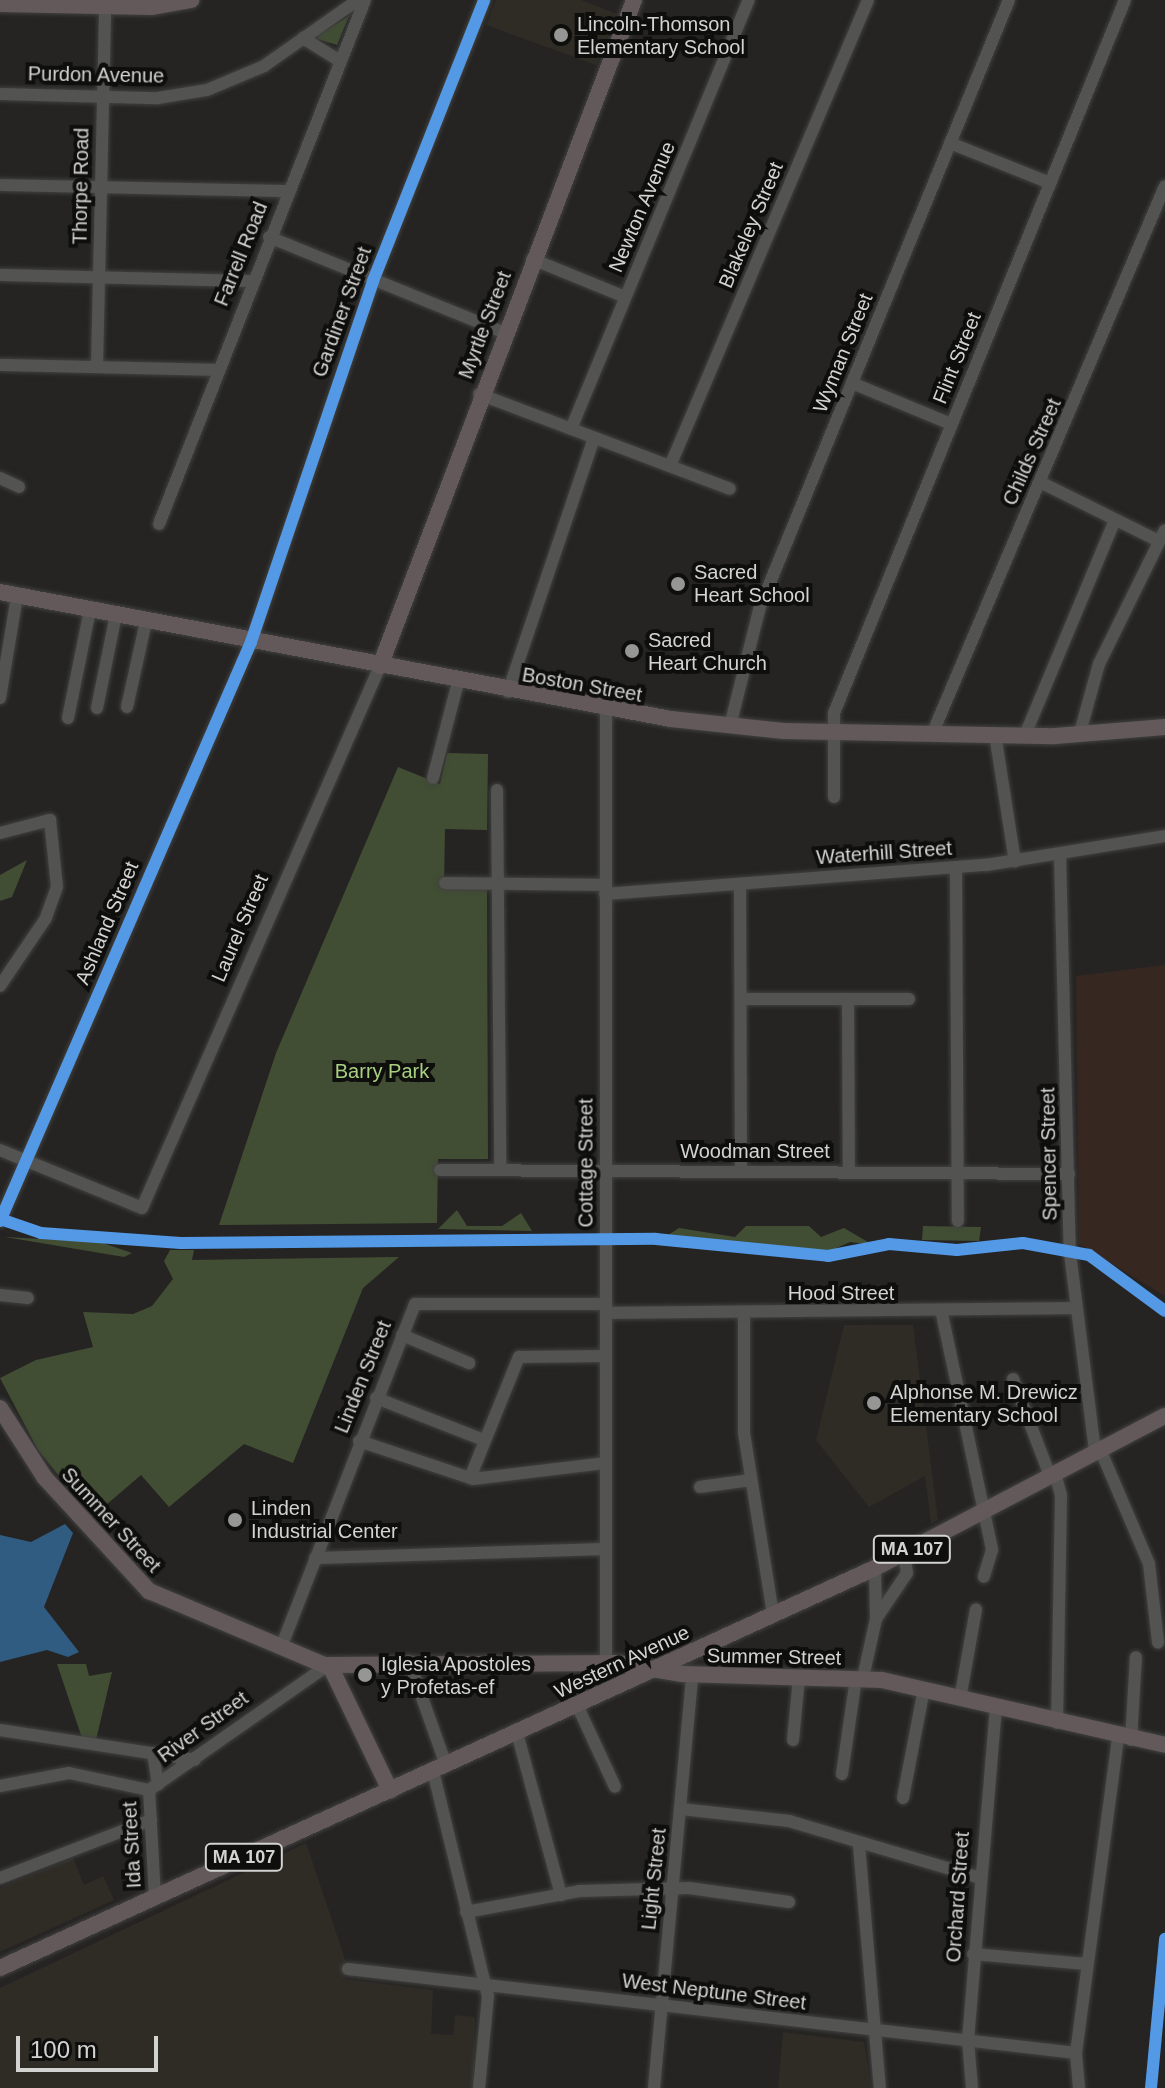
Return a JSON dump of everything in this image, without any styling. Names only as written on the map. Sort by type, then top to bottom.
[{"type":"main road","points":[[0,4],[105,7],[191,0]]},
{"type":"main road","name":"Myrtle Street","points":[[380,666],[479,394],[634,0]]},
{"type":"main road","name":"Boston Street","points":[[8,594],[606,711],[730,726],[1079,736],[1131,734],[1165,727]]},
{"type":"main road","points":[[1131,734],[1165,737]]},
{"type":"main road","name":"Summer Street","points":[[0,1408],[45,1478],[143,1586],[184,1611],[282,1645],[328,1665],[409,1661],[606,1663],[692,1675],[859,1678],[924,1689],[996,1709],[1165,1745]]},
{"type":"main road","name":"Western Avenue","points":[[0,1968],[875,1568],[1165,1416]]},
{"type":"main road","points":[[328,1665],[390,1790]]},
{"type":"street","name":"Purdon Avenue","points":[[0,94],[103,97],[207,90],[303,38],[358,0]]},
{"type":"street","name":"Farrell Road","points":[[159,524],[215,370],[365,0]]},
{"type":"street","name":"Gardiner Street","points":[[251,642],[373,281],[484,0]]},
{"type":"street","name":"Newton Avenue","points":[[571,429],[749,0]]},
{"type":"street","name":"Blakeley Street","points":[[670,466],[868,0]]},
{"type":"street","name":"Wyman Street","points":[[730,726],[756,617],[1009,0]]},
{"type":"street","name":"Flint Street","points":[[830,731],[951,424],[1125,0]]},
{"type":"street","name":"Thorpe Road","points":[[97,367],[105,7]]},
{"type":"street","points":[[303,38],[340,61]]},
{"type":"street","points":[[950,143],[1050,183]]},
{"type":"street","points":[[0,185],[288,191]]},
{"type":"street","name":"Childs Street","points":[[933,732],[1165,186]]},
{"type":"street","points":[[269,237],[503,332]]},
{"type":"street","points":[[532,259],[625,297]]},
{"type":"street","points":[[0,275],[252,281]]},
{"type":"street","points":[[0,365],[215,370]]},
{"type":"street","points":[[852,383],[951,424]]},
{"type":"street","points":[[479,394],[730,489]]},
{"type":"street","points":[[508,692],[594,438]]},
{"type":"street","points":[[0,478],[19,487]]},
{"type":"street","points":[[1040,482],[1115,520],[1162,536],[1099,664],[1079,736]]},
{"type":"street","points":[[1025,735],[1115,520]]},
{"type":"street","points":[[0,698],[8,594]]},
{"type":"street","points":[[68,718],[90,610]]},
{"type":"street","points":[[97,708],[116,615]]},
{"type":"street","points":[[127,707],[146,621]]},
{"type":"street","name":"Ashland Street","points":[[0,1221],[251,642]]},
{"type":"street","name":"Laurel Street","points":[[27,1158],[142,1208],[380,666]]},
{"type":"street","points":[[433,778],[458,682]]},
{"type":"street","name":"Cottage Street","points":[[606,711],[606,1663]]},
{"type":"street","points":[[830,731],[834,797]]},
{"type":"street","points":[[995,734],[1015,861]]},
{"type":"street","points":[[497,790],[500,1170]]},
{"type":"street","points":[[0,833],[50,820],[55,897],[1,982]]},
{"type":"street","name":"Waterhill Street","points":[[445,883],[605,890],[740,884],[956,868],[1165,836]]},
{"type":"street","name":"Spencer Street","points":[[1060,854],[1075,1308],[1098,1451],[1158,1573],[1158,1642]]},
{"type":"street","points":[[956,868],[958,1221]]},
{"type":"street","points":[[740,884],[741,1171]]},
{"type":"street","points":[[741,999],[909,999]]},
{"type":"street","points":[[848,999],[849,1171]]},
{"type":"street","points":[[0,1150],[27,1158]]},
{"type":"street","name":"Woodman Street","points":[[440,1170],[1069,1174]]},
{"type":"street","points":[[0,1295],[28,1298]]},
{"type":"street","name":"Linden Street","points":[[282,1645],[376,1398],[418,1302],[606,1308]]},
{"type":"street","name":"Hood Street","points":[[606,1308],[744,1313],[942,1314],[1075,1308]]},
{"type":"street","points":[[744,1313],[751,1480],[773,1615]]},
{"type":"street","points":[[942,1314],[981,1512],[992,1552],[984,1577]]},
{"type":"street","points":[[402,1335],[469,1363]]},
{"type":"street","points":[[470,1478],[519,1357],[606,1356]]},
{"type":"street","points":[[1013,1379],[1061,1495],[1057,1723]]},
{"type":"street","points":[[376,1398],[484,1440]]},
{"type":"street","points":[[359,1441],[470,1478],[606,1463]]},
{"type":"street","points":[[700,1487],[751,1480]]},
{"type":"street","points":[[315,1558],[606,1549]]},
{"type":"street","points":[[876,1619],[907,1573],[904,1553]]},
{"type":"street","points":[[842,1774],[859,1678],[876,1619],[875,1568]]},
{"type":"street","points":[[960,1699],[976,1609]]},
{"type":"street","points":[[1079,2088],[1076,2053],[1087,1964],[1136,1657]]},
{"type":"street","points":[[409,1661],[440,1768],[466,1912],[484,1985],[479,2088]]},
{"type":"street","name":"River Street","points":[[0,1786],[69,1773],[154,1787],[328,1665]]},
{"type":"street","name":"Light Street","points":[[654,2088],[692,1675]]},
{"type":"street","points":[[793,1740],[799,1678]]},
{"type":"street","points":[[903,1798],[924,1689]]},
{"type":"street","points":[[577,1705],[615,1787]]},
{"type":"street","name":"Orchard Street","points":[[972,2088],[968,2040],[973,1954],[996,1709]]},
{"type":"street","points":[[0,1730],[195,1760]]},
{"type":"street","points":[[517,1733],[561,1895]]},
{"type":"street","name":"Ida Street","points":[[153,1753],[151,1820],[155,1898]]},
{"type":"street","points":[[0,1778],[14,1781]]},
{"type":"street","points":[[681,1809],[789,1821],[859,1845],[980,1878]]},
{"type":"street","points":[[0,1878],[151,1820]]},
{"type":"street","points":[[859,1845],[880,2088]]},
{"type":"street","points":[[466,1912],[561,1895],[673,1893],[689,1888],[789,1902]]},
{"type":"street","points":[[973,1954],[1087,1964]]},
{"type":"street","name":"West Neptune Street","points":[[348,1969],[1076,2053]]},
{"type":"shaded area","name":"Lincoln-Thomson Elementary School","points":[[496,0],[581,0],[617,14],[596,65],[486,25]]},
{"type":"shaded area","points":[[1165,965],[1165,1296],[1079,1244],[1076,976]]},
{"type":"shaded area","name":"Alphonse M. Drewicz Elementary School","points":[[844,1325],[913,1325],[938,1520],[931,1524],[925,1476],[869,1507],[816,1440]]},
{"type":"shaded area","points":[[306,1843],[345,1959],[345,1979],[433,1990],[431,2034],[453,2035],[455,2015],[475,2017],[474,2088],[0,2088],[0,1988]]},
{"type":"shaded area","points":[[73,1858],[84,1885],[103,1876],[114,1900],[0,1952],[0,1888]]},
{"type":"shaded area","points":[[783,2032],[864,2042],[871,2088],[778,2088]]},
{"type":"green space","points":[[349,16],[337,45],[317,39],[318,35]]},
{"type":"green space","name":"Barry Park","points":[[447,753],[488,754],[487,830],[445,829],[444,885],[487,887],[488,1159],[438,1159],[437,1223],[219,1225],[276,1053],[398,767],[440,784]]},
{"type":"green space","points":[[27,860],[12,897],[0,901],[0,875]]},
{"type":"green space","points":[[457,1210],[467,1226],[502,1226],[521,1213],[532,1231],[438,1229]]},
{"type":"green space","points":[[746,1226],[809,1226],[821,1237],[844,1228],[873,1245],[850,1242],[825,1253],[665,1237],[679,1228],[735,1237]]},
{"type":"green space","points":[[923,1226],[981,1227],[979,1241],[922,1240]]},
{"type":"green space","points":[[5,1237],[100,1242],[132,1253],[124,1257]]},
{"type":"green space","points":[[170,1250],[194,1250],[192,1260],[399,1257],[363,1288],[293,1463],[244,1444],[169,1507],[141,1475],[92,1517],[38,1450],[0,1378],[36,1360],[93,1347],[83,1312],[133,1314],[152,1306],[173,1279],[164,1261]]},
{"type":"green space","points":[[57,1664],[86,1664],[89,1676],[112,1672],[96,1740],[82,1738]]},
{"type":"water","points":[[65,1524],[73,1533],[44,1607],[79,1652],[68,1657],[47,1650],[0,1662],[0,1535],[31,1542]]},
{"type":"cycle path","points":[[0,1221],[251,642],[373,281],[484,0]]},
{"type":"cycle path","points":[[0,1219],[41,1233],[181,1243],[656,1239],[828,1256],[889,1244],[957,1250],[1023,1243],[1089,1255],[1165,1311]]},
{"type":"cycle path","points":[[1151,2088],[1165,1939]]},
{"type":"place","name":"Lincoln-Thomson Elementary School","points":[[561,35]]},
{"type":"place","name":"Sacred Heart School","points":[[678,584]]},
{"type":"place","name":"Sacred Heart Church","points":[[632,651]]},
{"type":"place","name":"Alphonse M. Drewicz Elementary School","points":[[874,1403]]},
{"type":"place","name":"Linden Industrial Center","points":[[235,1520]]},
{"type":"place","name":"Iglesia Apostoles y Profetas-ef","points":[[365,1675]]}]
